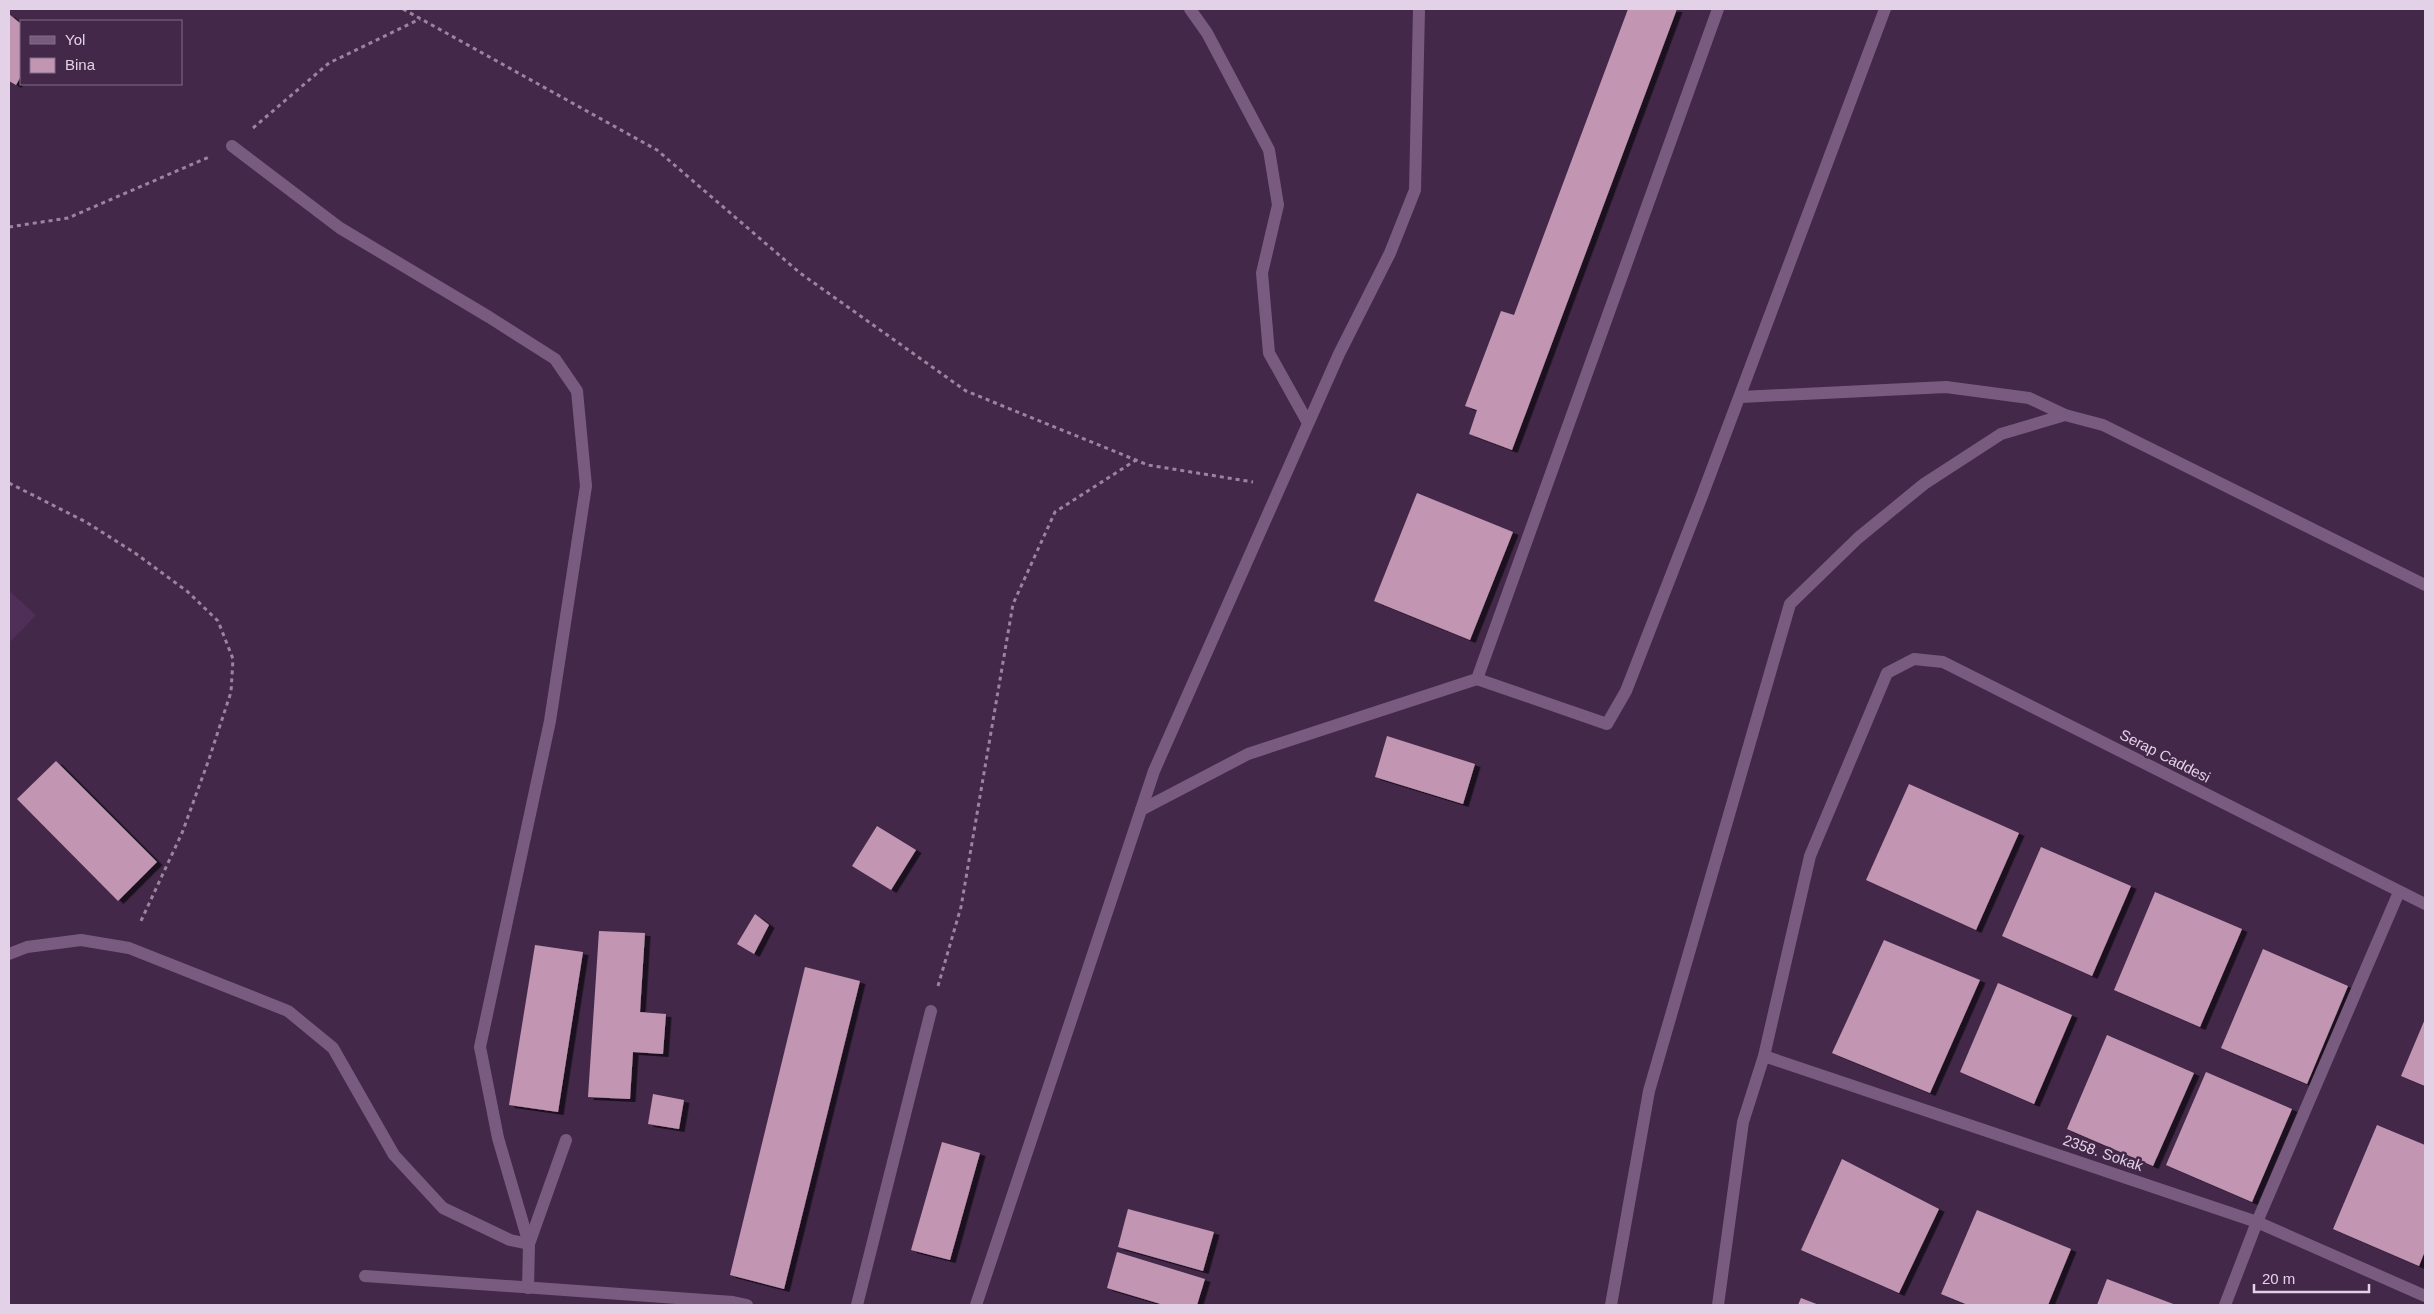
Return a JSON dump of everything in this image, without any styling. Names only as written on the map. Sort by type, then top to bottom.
[{"type":"street","points":[[1190,9],[1207,33],[1268,150],[1278,206],[1262,274],[1269,353],[1308,424]]},
{"type":"street","points":[[976,1305],[1154,771],[1339,354],[1390,253],[1415,190],[1419,9]]},
{"type":"street","points":[[1477,679],[1718,9]]},
{"type":"street","points":[[1141,810],[1248,754],[1477,679],[1607,724],[1626,691],[1741,397],[1885,9]]},
{"type":"street","points":[[232,146],[340,228],[555,359],[578,392],[586,486],[550,720],[480,1047],[498,1138],[528,1244],[528,1288]]},
{"type":"street","points":[[1741,397],[1946,387],[2028,398],[2065,415],[2103,425],[2425,585]]},
{"type":"street","points":[[1611,1305],[1649,1091],[1790,604],[1858,538],[1924,484],[2002,434],[2065,415]]},
{"type":"street","name":"Serap Caddesi","points":[[1764,1056],[1810,856],[1887,673],[1914,660],[1943,662],[2425,904]]},
{"type":"street","points":[[2225,1305],[2257,1222],[2399,892]]},
{"type":"street","points":[[9,954],[27,947],[81,940],[129,948],[288,1010],[333,1048],[394,1155],[443,1208],[510,1240],[528,1244]]},
{"type":"street","points":[[857,1305],[931,1011]]},
{"type":"street","points":[[1718,1305],[1743,1122],[1764,1056]]},
{"type":"street","name":"2358. Sokak","points":[[1764,1056],[2257,1222],[2425,1296]]},
{"type":"street","points":[[528,1244],[566,1140]]},
{"type":"street","points":[[365,1276],[733,1302],[748,1305]]},
{"type":"path","points":[[403,9],[657,150],[800,273],[966,391],[1148,465],[1281,486]]},
{"type":"path","points":[[931,1011],[961,907],[1013,604],[1055,512],[1136,460]]},
{"type":"path","points":[[9,483],[86,522],[135,553],[188,592],[218,622],[233,659],[231,692],[208,762],[182,834],[129,948]]},
{"type":"shaded area","points":[[9,591],[36,615],[9,643]]},
{"type":"building","points":[[1628,9],[1677,9],[1512,450],[1469,434],[1477,410],[1465,406],[1501,311],[1514,315]]},
{"type":"building","points":[[9,14],[20,23],[20,78],[16,85],[9,81]]},
{"type":"building","points":[[1417,493],[1513,532],[1470,640],[1374,601]]},
{"type":"building","points":[[1387,736],[1475,764],[1463,804],[1375,777]]},
{"type":"building","points":[[56,761],[157,862],[118,901],[17,799]]},
{"type":"building","points":[[1909,784],[2019,833],[1976,930],[1866,880]]},
{"type":"building","points":[[877,826],[916,850],[891,890],[852,866]]},
{"type":"building","points":[[2041,847],[2131,886],[2092,976],[2002,936]]},
{"type":"building","points":[[2155,892],[2242,929],[2200,1027],[2114,990]]},
{"type":"building","points":[[755,914],[769,925],[754,954],[737,944]]},
{"type":"building","points":[[599,931],[645,933],[640,1012],[666,1014],[663,1054],[633,1052],[630,1099],[588,1097]]},
{"type":"building","points":[[1884,940],[1980,980],[1930,1093],[1832,1053]]},
{"type":"building","points":[[535,945],[583,952],[558,1112],[509,1105]]},
{"type":"building","points":[[2263,949],[2348,986],[2307,1084],[2221,1048]]},
{"type":"building","points":[[805,967],[860,981],[784,1289],[730,1275]]},
{"type":"building","points":[[1998,983],[2072,1015],[2034,1104],[1960,1072]]},
{"type":"building","points":[[2425,1019],[2425,1086],[2401,1076]]},
{"type":"building","points":[[2107,1035],[2194,1073],[2153,1166],[2067,1129]]},
{"type":"building","points":[[2206,1072],[2292,1109],[2252,1202],[2166,1165]]},
{"type":"building","points":[[653,1094],[684,1100],[679,1129],[648,1124]]},
{"type":"building","points":[[2377,1125],[2425,1145],[2425,1251],[2419,1266],[2333,1229]]},
{"type":"building","points":[[942,1142],[980,1153],[950,1260],[911,1250]]},
{"type":"building","points":[[1842,1159],[1939,1209],[1899,1293],[1801,1250]]},
{"type":"building","points":[[1128,1209],[1214,1232],[1203,1271],[1118,1247]]},
{"type":"building","points":[[1977,1210],[2071,1249],[2048,1305],[1968,1305],[1941,1294]]},
{"type":"building","points":[[1117,1252],[1205,1279],[1197,1305],[1164,1305],[1107,1288]]},
{"type":"building","points":[[2107,1279],[2176,1305],[2097,1305]]},
{"type":"building","points":[[1801,1298],[1819,1305],[1798,1305]]}]
